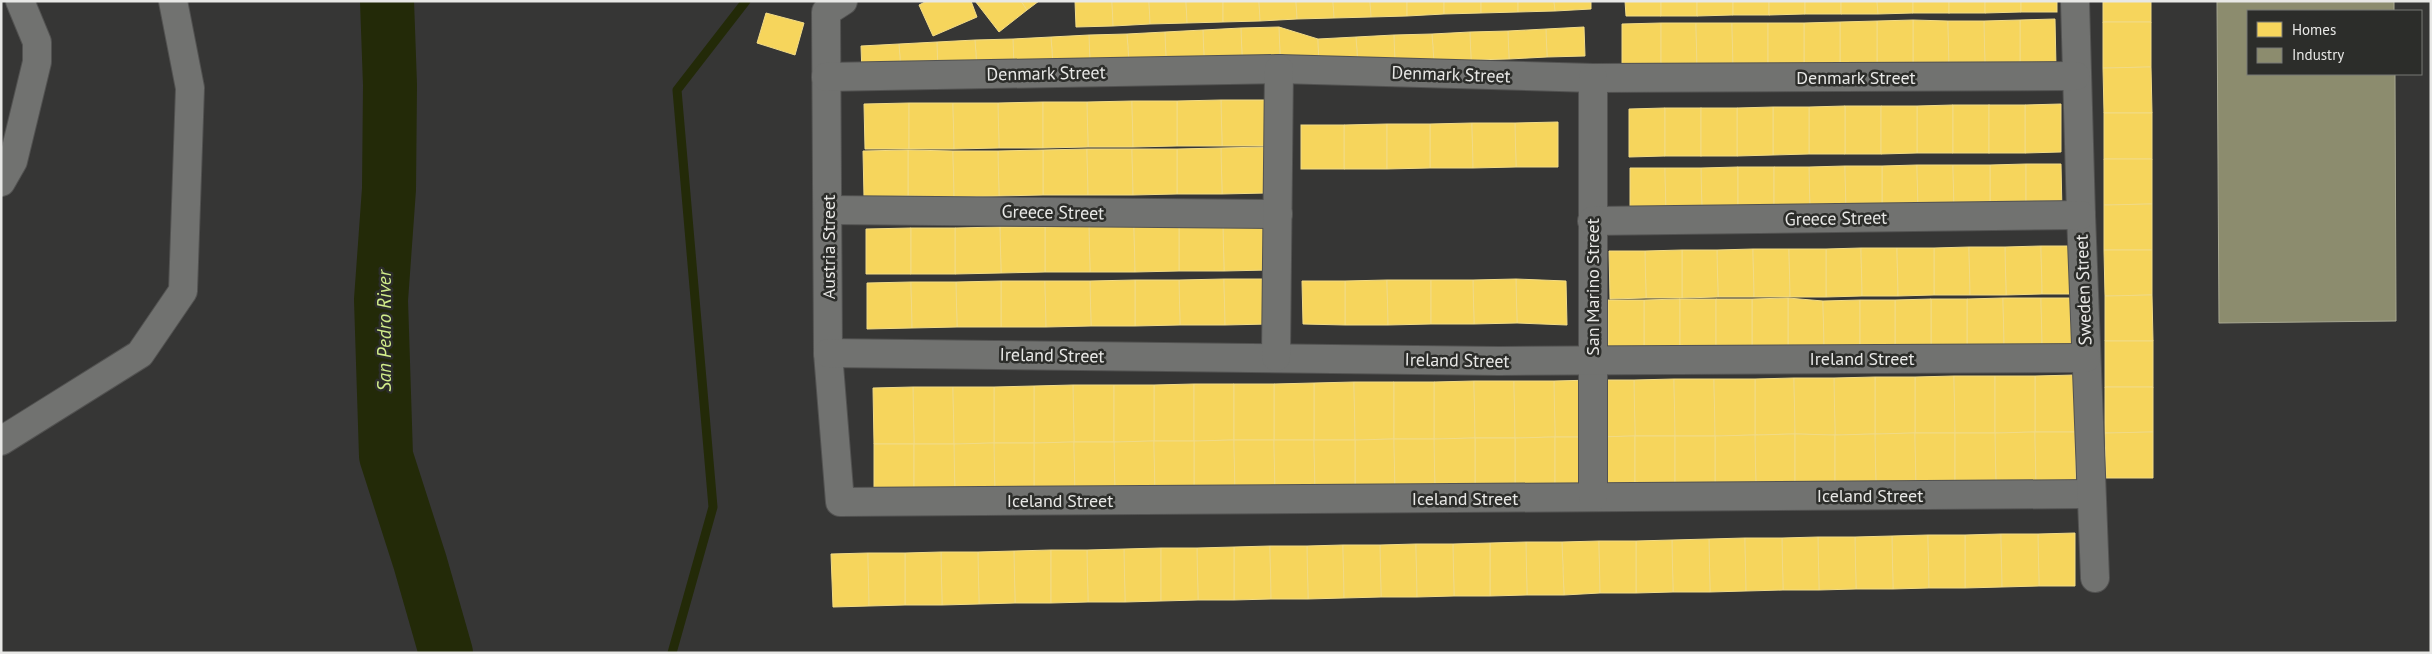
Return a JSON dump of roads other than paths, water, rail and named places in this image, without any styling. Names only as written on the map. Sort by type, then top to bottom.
[{"type":"street","points":[[1,182],[13,161],[37,62],[37,42],[20,1]]},
{"type":"street","points":[[1,441],[140,354],[183,291],[190,88],[173,1]]},
{"type":"street","name":"Austria Street","points":[[840,502],[828,353],[826,12],[843,1]]},
{"type":"street","name":"Sweden Street","points":[[2075,1],[2076,76],[2095,578]]},
{"type":"street","points":[[1276,357],[1279,69]]},
{"type":"street","name":"Denmark Street","points":[[826,78],[1279,69],[1593,78],[2076,76]]},
{"type":"street","name":"San Marino Street","points":[[1593,78],[1593,497]]},
{"type":"street","name":"Greece Street","points":[[828,210],[1278,214]]},
{"type":"street","name":"Greece Street","points":[[1592,221],[2081,215]]},
{"type":"street","name":"Ireland Street","points":[[828,353],[1592,361],[2086,358]]},
{"type":"street","name":"Iceland Street","points":[[840,502],[2091,494]]},
{"type":"waterway","name":"San Pedro River","points":[[387,1],[390,85],[389,189],[381,300],[386,456],[420,562],[446,653]]},
{"type":"waterway","points":[[672,653],[713,507],[677,90],[746,1]]}]
